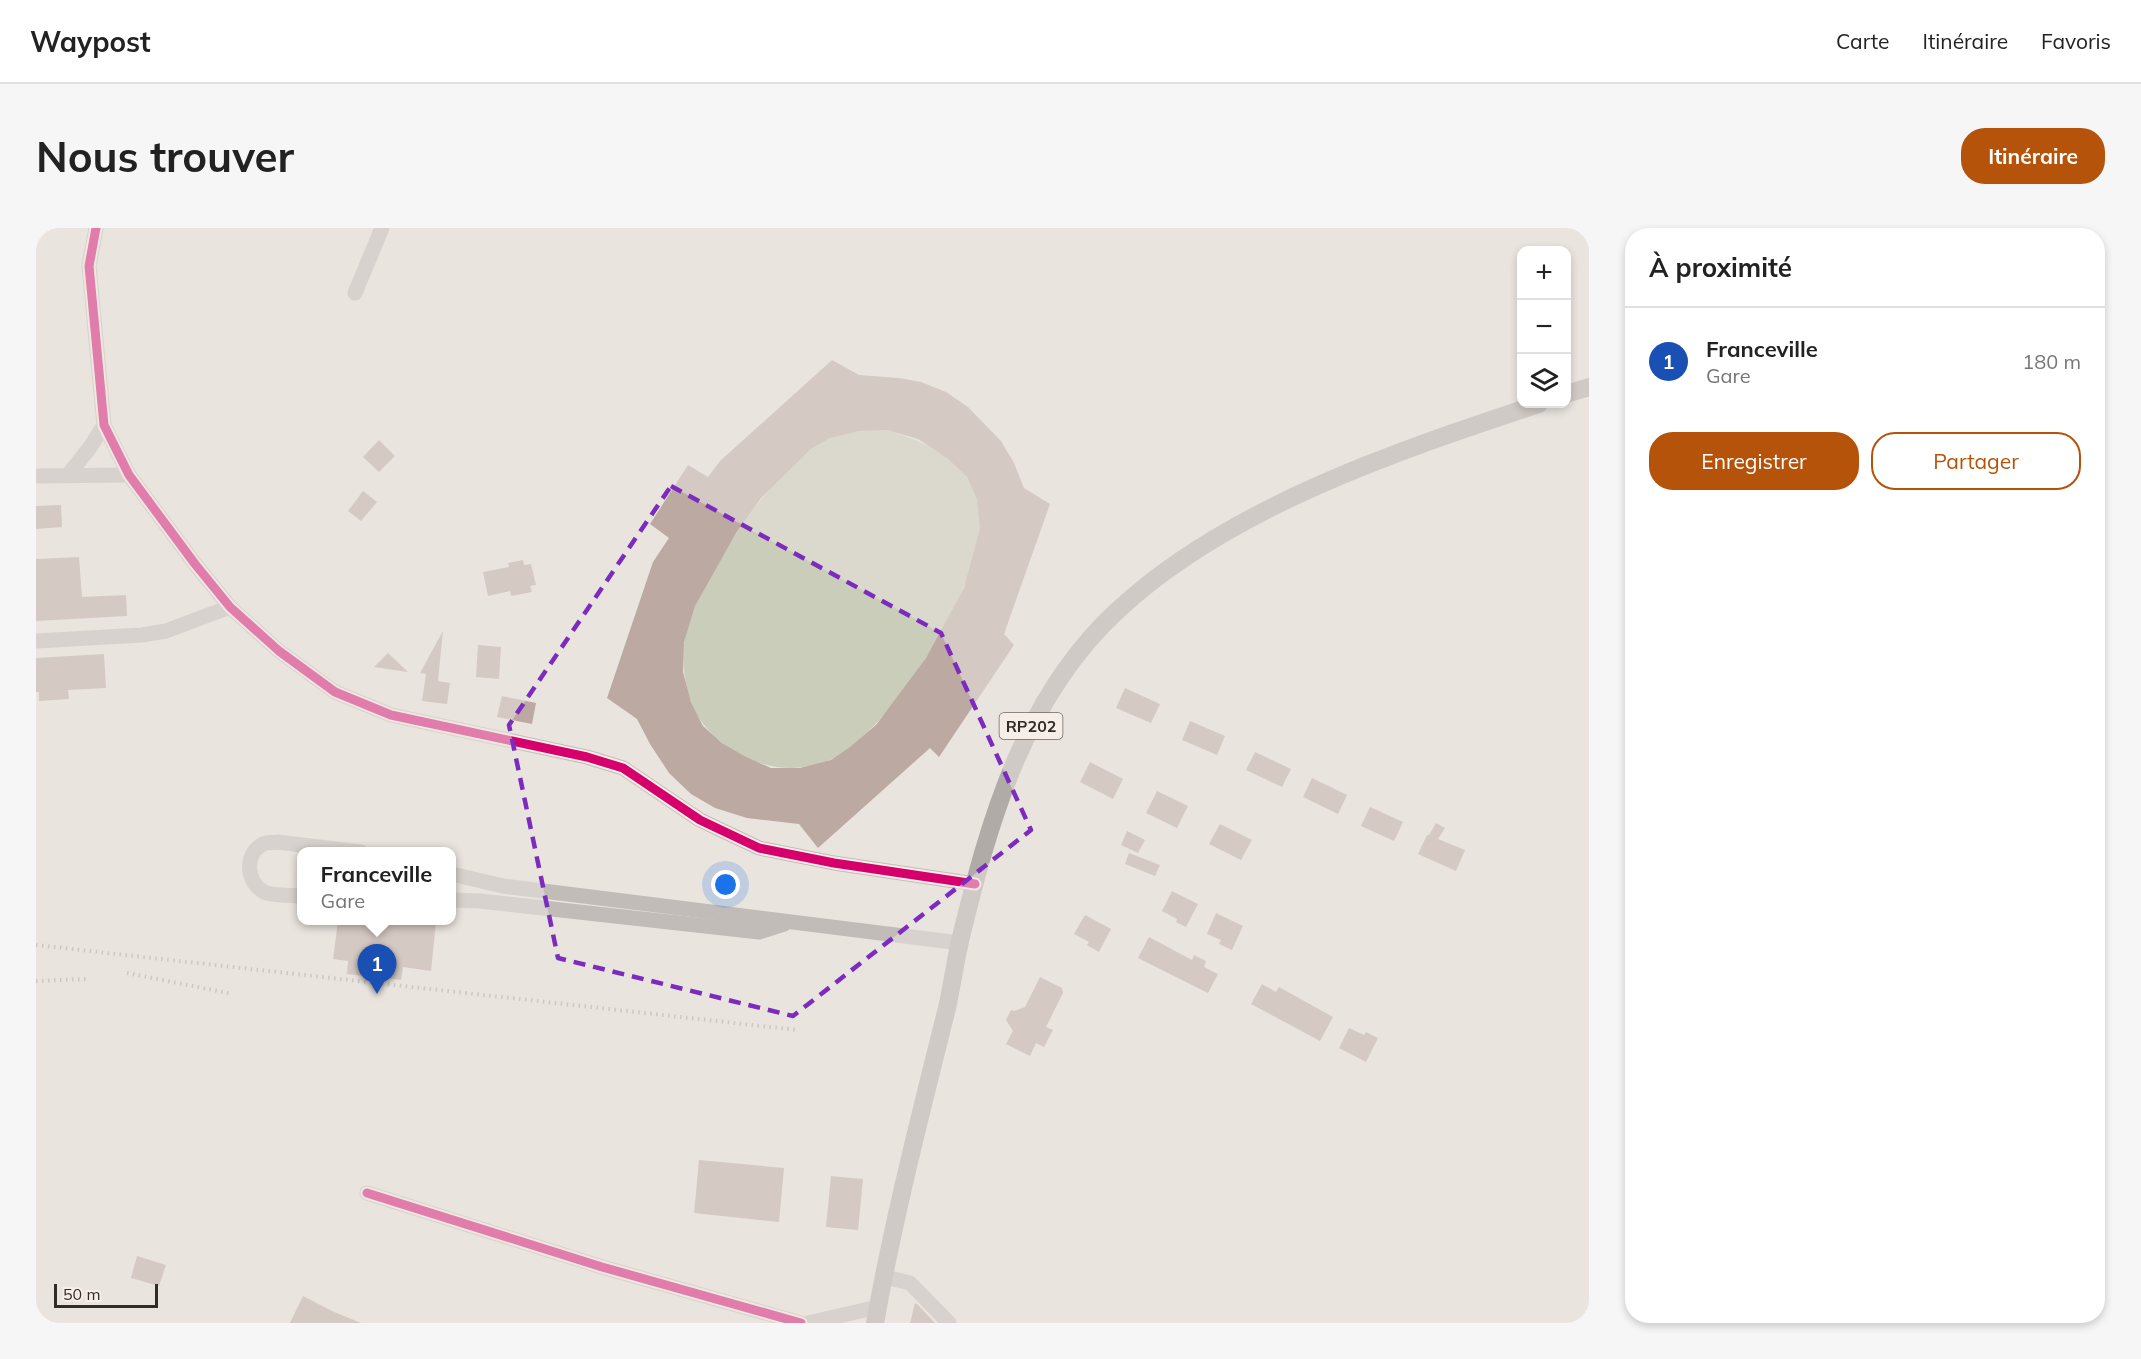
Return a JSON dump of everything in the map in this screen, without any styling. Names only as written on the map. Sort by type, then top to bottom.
[{"type":"main road","points":[[1571,392],[1589,387]]},
{"type":"main road","name":"RP202","points":[[876,1315],[906,1175],[949,1002],[960,943],[975,884],[1000,796],[1033,721],[1054,686],[1087,641],[1117,610],[1153,580],[1238,526],[1282,503],[1386,457],[1527,408]]},
{"type":"street","points":[[96,228],[89,266],[104,425],[129,475],[195,564],[230,607],[279,651],[335,692],[391,715],[623,768],[700,820],[759,848],[834,863],[975,884]]},
{"type":"street","points":[[355,293],[382,228]]},
{"type":"street","points":[[69,474],[104,425]]},
{"type":"street","points":[[36,476],[129,475]]},
{"type":"street","points":[[36,641],[142,635],[166,631],[230,607]]},
{"type":"street","points":[[297,895],[264,892],[255,883],[250,873],[249,862],[254,852],[264,844],[314,847]]},
{"type":"street","points":[[456,875],[503,886],[960,943]]},
{"type":"street","points":[[456,900],[759,933],[787,923]]},
{"type":"street","points":[[367,1193],[602,1267],[801,1323]]},
{"type":"street","points":[[885,1277],[910,1283],[950,1323]]},
{"type":"street","points":[[808,1323],[876,1315]]},
{"type":"highlighted area","points":[[671,486],[941,633],[1031,830],[793,1016],[558,958],[509,725]]},
{"type":"green space","points":[[865,430],[887,430],[941,453],[963,472],[971,484],[977,498],[980,529],[971,568],[963,589],[941,633],[907,685],[888,710],[849,749],[816,765],[787,768],[759,763],[732,750],[720,741],[710,732],[695,710],[686,686],[683,659],[689,621],[718,561],[739,529],[786,472],[809,451],[830,438]]},
{"type":"building","points":[[832,360],[859,375],[921,382],[946,392],[968,407],[1001,441],[1014,463],[1024,488],[1050,504],[1004,634],[1014,645],[939,757],[930,748],[818,848],[799,824],[747,818],[715,808],[691,794],[669,773],[637,719],[607,698],[653,562],[669,538],[650,524],[688,465],[708,477],[720,461]],"holes":[[[887,430],[918,439],[947,458],[967,477],[977,499],[980,528],[964,588],[926,658],[876,725],[831,760],[800,768],[771,768],[722,743],[703,726],[691,702],[683,672],[684,642],[695,606],[736,533],[762,497],[811,449],[830,438],[859,431]]]},
{"type":"building","points":[[379,440],[395,456],[379,472],[363,457]]},
{"type":"building","points":[[363,491],[377,502],[361,521],[348,511]]},
{"type":"building","points":[[61,505],[62,527],[36,529],[36,506]]},
{"type":"building","points":[[79,557],[82,597],[126,595],[127,616],[36,621],[36,559]]},
{"type":"building","points":[[523,560],[524,565],[531,564],[536,585],[530,586],[532,592],[511,596],[510,591],[488,596],[483,572],[509,567],[508,563]]},
{"type":"building","points":[[443,631],[438,681],[450,683],[447,704],[422,701],[426,674],[420,673]]},
{"type":"building","points":[[478,645],[501,647],[499,679],[476,677]]},
{"type":"building","points":[[388,653],[408,672],[374,667]]},
{"type":"building","points":[[104,654],[106,688],[68,690],[69,699],[39,701],[39,692],[36,692],[36,658]]},
{"type":"building","points":[[1125,688],[1160,704],[1151,723],[1116,708]]},
{"type":"building","points":[[502,696],[536,703],[532,724],[497,717]]},
{"type":"building","points":[[1190,721],[1225,736],[1217,755],[1182,740]]},
{"type":"building","points":[[1255,752],[1291,769],[1282,787],[1246,770]]},
{"type":"building","points":[[1090,762],[1123,779],[1113,799],[1080,782]]},
{"type":"building","points":[[1312,778],[1347,795],[1338,814],[1303,797]]},
{"type":"building","points":[[1157,791],[1188,806],[1177,828],[1146,813]]},
{"type":"building","points":[[1370,807],[1403,822],[1394,841],[1361,826]]},
{"type":"building","points":[[1436,823],[1445,828],[1438,839],[1465,850],[1456,871],[1418,854]]},
{"type":"building","points":[[1220,824],[1252,840],[1241,860],[1209,844]]},
{"type":"building","points":[[1127,831],[1145,840],[1138,853],[1121,845]]},
{"type":"building","points":[[1129,853],[1160,865],[1155,876],[1125,864]]},
{"type":"building","points":[[1172,891],[1198,904],[1186,927],[1162,911]]},
{"type":"building","points":[[1216,913],[1243,926],[1232,950],[1219,944],[1221,940],[1207,934]]},
{"type":"building","points":[[1085,915],[1111,929],[1099,952],[1087,945],[1089,942],[1074,934]]},
{"type":"building","points":[[337,925],[436,925],[431,971],[403,967],[401,980],[347,974],[348,961],[333,959]]},
{"type":"building","points":[[1149,937],[1192,960],[1194,955],[1206,961],[1204,967],[1218,974],[1208,993],[1138,958]]},
{"type":"building","points":[[1040,977],[1062,988],[1063,993],[1046,1027],[1053,1030],[1044,1047],[1036,1043],[1030,1056],[1006,1044],[1013,1031],[1006,1020],[1011,1010],[1025,1007]]},
{"type":"building","points":[[1262,984],[1276,992],[1279,987],[1333,1017],[1320,1041],[1251,1004]]},
{"type":"building","points":[[1349,1028],[1378,1038],[1366,1062],[1339,1048]]},
{"type":"building","points":[[699,1160],[784,1168],[779,1222],[694,1213]]},
{"type":"building","points":[[831,1176],[863,1179],[858,1230],[826,1227]]},
{"type":"building","points":[[137,1256],[166,1265],[159,1286],[131,1278]]},
{"type":"building","points":[[303,1296],[332,1311],[361,1323],[290,1323]]},
{"type":"building","points":[[915,1303],[918,1305],[935,1323],[910,1323]]},
{"type":"railway","points":[[36,945],[797,1030]]},
{"type":"railway","points":[[127,973],[233,994]]},
{"type":"railway","points":[[36,981],[88,979]]},
{"type":"cycle path","points":[[96,228],[89,266],[104,425],[129,475],[195,564],[230,607],[279,651],[335,692],[391,715],[587,757],[623,768],[700,820],[759,848],[834,863],[975,884]]},
{"type":"cycle path","points":[[367,1193],[602,1267],[801,1323]]},
{"type":"place","name":"Franceville","points":[[377,994]]}]
